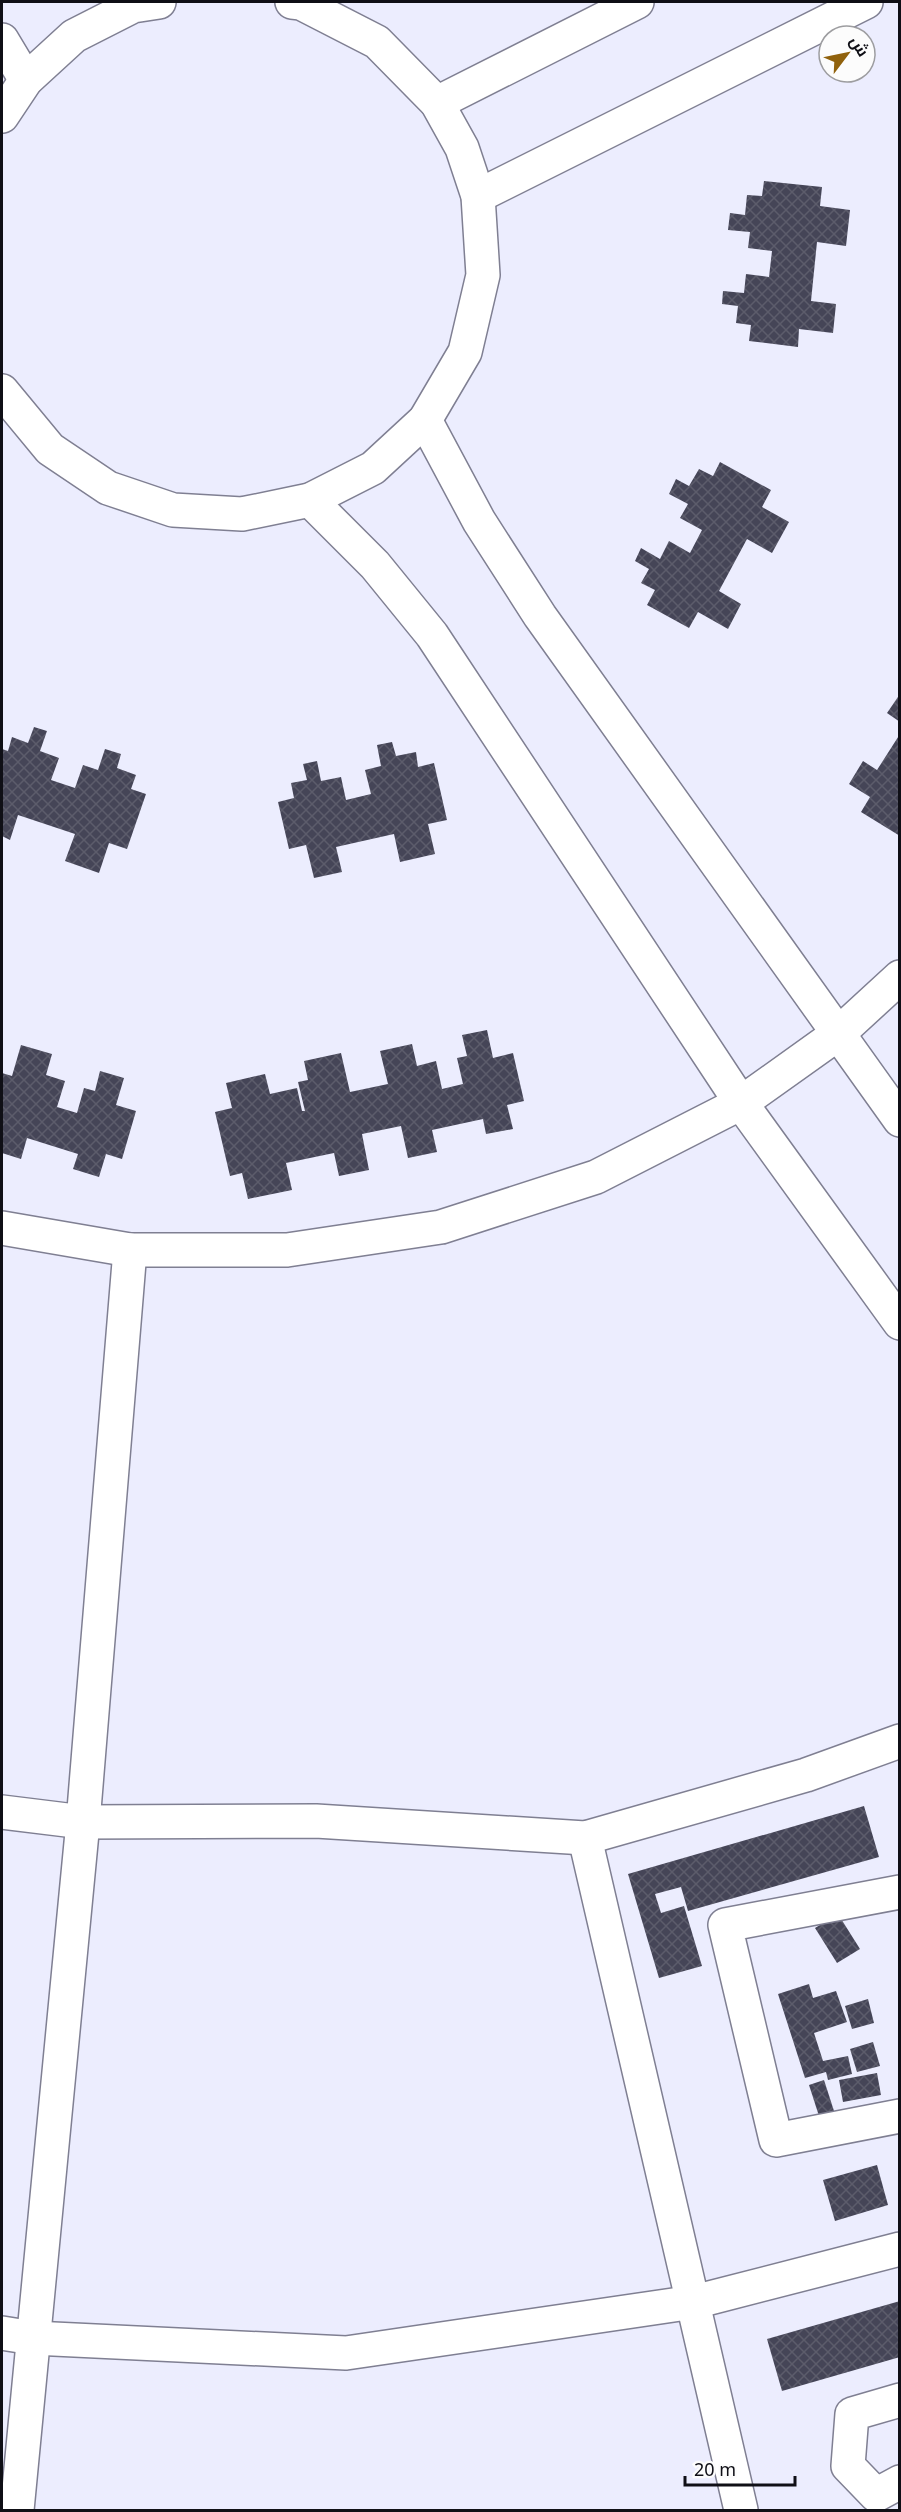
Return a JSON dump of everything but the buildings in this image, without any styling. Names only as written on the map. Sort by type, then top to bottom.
[{"type":"street","points":[[3,396],[50,449],[108,488],[173,510],[242,514],[310,500],[373,468],[425,420],[465,352],[476,308],[483,275],[478,196],[462,148],[437,103],[377,42],[301,3],[292,2]]},
{"type":"street","points":[[437,103],[637,2]]},
{"type":"street","points":[[478,196],[866,2]]},
{"type":"street","points":[[2,116],[26,80],[74,36],[140,3]]},
{"type":"street","points":[[2,40],[26,80]]},
{"type":"street","points":[[425,420],[479,521],[540,616],[900,1120]]},
{"type":"street","points":[[310,500],[375,565],[432,636],[741,1102],[900,1323]]},
{"type":"street","points":[[2,1228],[130,1250],[287,1250],[441,1227],[596,1177],[741,1102],[839,1033],[900,977]]},
{"type":"street","points":[[17,2511],[83,1822],[130,1250]]},
{"type":"street","points":[[2,1812],[83,1822],[316,1821],[585,1838],[806,1775],[900,1741]]},
{"type":"street","points":[[585,1838],[741,2511]]},
{"type":"street","points":[[900,1892],[724,1925],[776,2140],[900,2116]]},
{"type":"street","points":[[2,2333],[33,2338],[346,2353],[694,2302],[900,2249]]},
{"type":"street","points":[[900,2400],[852,2414],[848,2466],[876,2495],[900,2482]]}]
